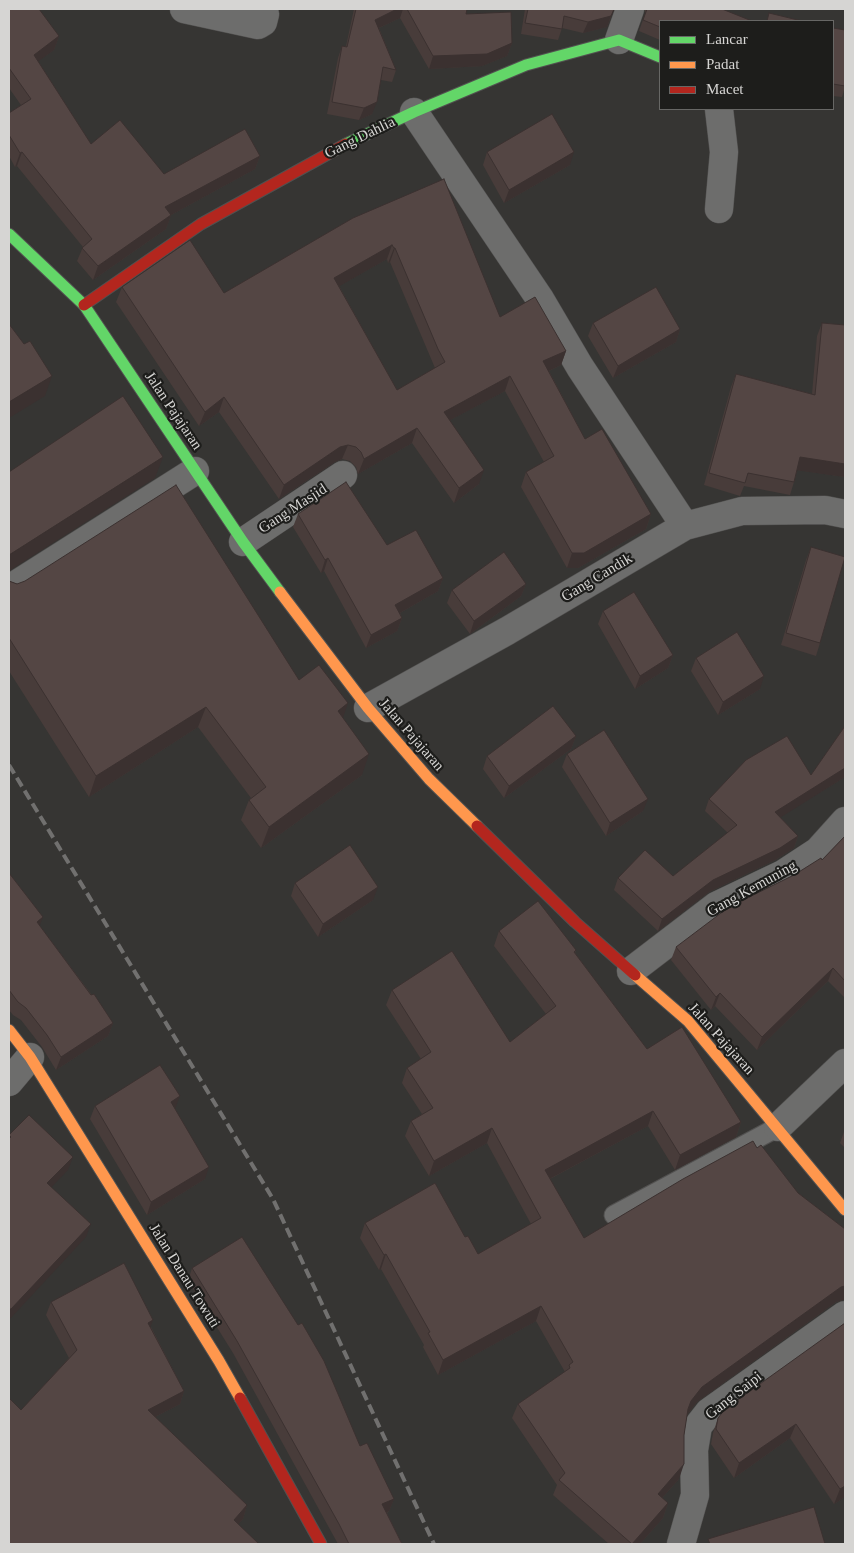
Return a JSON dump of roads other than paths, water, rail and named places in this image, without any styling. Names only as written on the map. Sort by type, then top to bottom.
[{"type":"main road","points":[[619,40],[659,57]]},
{"type":"main road","name":"Gang Dahlia","points":[[84,305],[200,224],[343,145],[414,112],[526,65],[619,40]]},
{"type":"main road","name":"Jalan Pajajaran","points":[[9,234],[84,305],[243,542],[368,708],[436,786],[575,922],[688,1021],[845,1210]]},
{"type":"main road","name":"Jalan Danau Towuti","points":[[9,1030],[30,1057],[219,1361],[321,1544]]},
{"type":"street","points":[[184,9],[258,25],[263,22],[265,14],[261,9]]},
{"type":"street","points":[[619,40],[630,9]]},
{"type":"street","points":[[719,110],[724,152],[719,209]]},
{"type":"street","points":[[414,112],[540,299],[580,367],[685,526]]},
{"type":"street","points":[[9,589],[195,471]]},
{"type":"street","name":"Gang Masjid","points":[[243,542],[343,476]]},
{"type":"street","name":"Gang Candik","points":[[368,708],[507,631],[685,526],[742,511],[825,510],[845,514]]},
{"type":"street","name":"Gang Kemuning","points":[[631,971],[716,906],[783,874],[818,851],[845,821]]},
{"type":"street","points":[[9,1082],[30,1057]]},
{"type":"street","points":[[778,1127],[845,1063]]},
{"type":"street","name":"Gang Saipi","points":[[682,1544],[694,1495],[694,1450],[698,1426],[709,1412],[845,1315]]},
{"type":"lane","points":[[614,1215],[778,1127]]},
{"type":"railway","points":[[9,765],[273,1199],[434,1544]]}]
